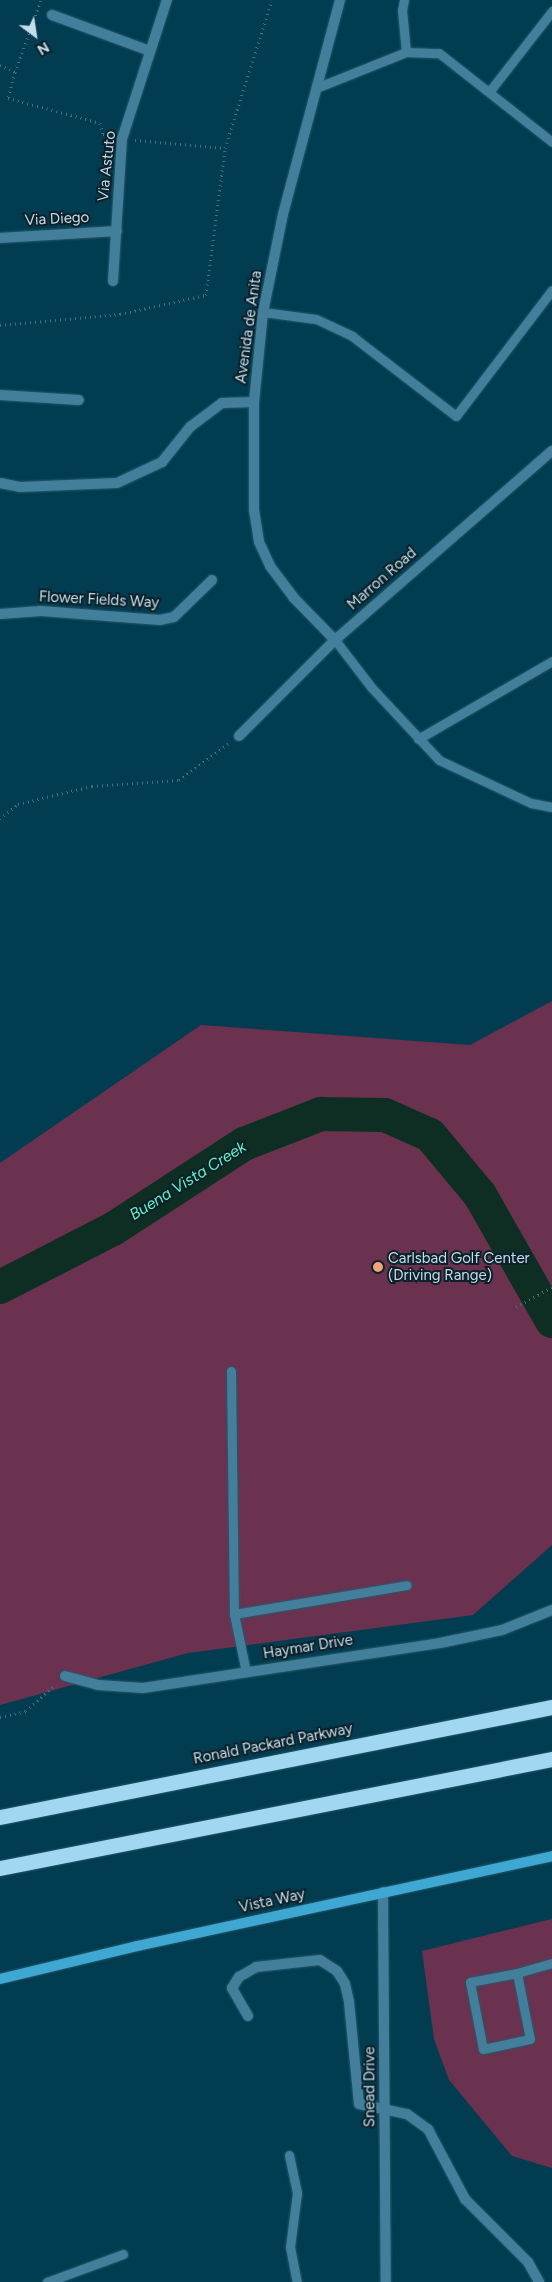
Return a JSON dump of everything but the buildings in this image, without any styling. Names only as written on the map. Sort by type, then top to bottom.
[{"type":"highway","name":"Ronald Packard Parkway","points":[[0,1816],[552,1707]]},
{"type":"highway","points":[[0,1868],[552,1759]]},
{"type":"main road","name":"Vista Way","points":[[0,1979],[137,1946],[552,1856]]},
{"type":"street","name":"Via Astuto","points":[[113,281],[122,138],[167,0]]},
{"type":"street","name":"Avenida de Anita","points":[[335,640],[293,597],[270,566],[259,542],[254,510],[254,402],[263,312],[283,214],[340,0]]},
{"type":"street","points":[[52,15],[150,51]]},
{"type":"street","name":"Via Diego","points":[[0,238],[117,231]]},
{"type":"street","points":[[0,395],[79,400]]},
{"type":"street","points":[[0,483],[20,487],[117,483],[162,462],[190,428],[222,403],[254,402]]},
{"type":"street","name":"Marron Road","points":[[239,736],[335,640],[552,451]]},
{"type":"street","name":"Flower Fields Way","points":[[0,614],[41,611],[160,620],[174,617],[212,580]]},
{"type":"street","name":"Haymar Drive","points":[[65,1676],[98,1685],[143,1688],[440,1643],[502,1630],[552,1610]]},
{"type":"street","name":"Snead Drive","points":[[383,1892],[386,2282]]},
{"type":"street","points":[[248,2016],[232,1988],[239,1977],[256,1967],[320,1960],[337,1971],[346,1984],[359,2104],[368,2108],[385,2108],[407,2114],[428,2129],[465,2199],[528,2262],[539,2282]]},
{"type":"lane","points":[[404,0],[402,10],[406,52]]},
{"type":"lane","points":[[489,92],[552,11]]},
{"type":"lane","points":[[316,88],[406,52],[439,53],[552,142]]},
{"type":"lane","points":[[263,312],[316,319],[352,336],[456,416],[552,290]]},
{"type":"lane","points":[[335,640],[371,687],[438,760],[531,803],[552,807]]},
{"type":"lane","points":[[418,739],[552,661]]},
{"type":"lane","points":[[231,1371],[234,1614],[246,1672]]},
{"type":"lane","points":[[234,1614],[407,1585]]},
{"type":"lane","points":[[517,1973],[530,2039],[483,2048],[470,1982],[517,1973],[552,1963]]},
{"type":"lane","points":[[290,2155],[297,2193],[290,2247],[297,2282]]},
{"type":"lane","points":[[47,2282],[123,2254]]},
{"type":"path","points":[[41,0],[15,72],[8,98],[100,123],[103,134],[122,138],[225,148]]},
{"type":"path","points":[[0,325],[120,314],[206,295],[225,148],[272,0]]},
{"type":"path","points":[[0,66],[15,72]]},
{"type":"path","points":[[0,819],[18,804],[92,786],[179,780],[239,736]]},
{"type":"path","points":[[516,1307],[552,1287]]},
{"type":"path","points":[[0,1717],[26,1711],[65,1676]]},
{"type":"shaded area","points":[[552,1001],[552,1545],[473,1615],[188,1653],[0,1705],[0,1163],[201,1025],[470,1045]]},
{"type":"shaded area","points":[[552,1919],[552,2168],[512,2156],[449,2080],[434,2039],[422,1951]]},
{"type":"waterway","name":"Buena Vista Creek","points":[[0,1287],[113,1229],[244,1144],[321,1114],[385,1115],[430,1135],[480,1195],[552,1321]]},
{"type":"place","name":"Carlsbad Golf Center (Driving Range)","points":[[378,1267]]}]
